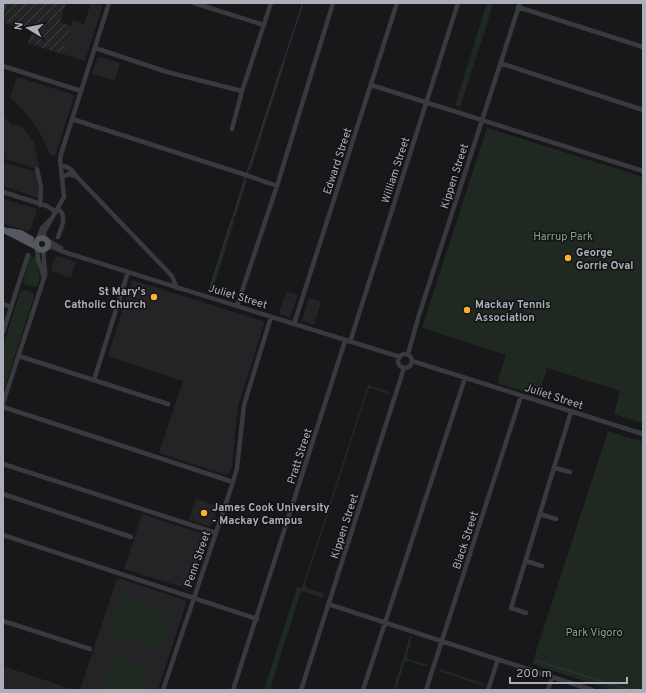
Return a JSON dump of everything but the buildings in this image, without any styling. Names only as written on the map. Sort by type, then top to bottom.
[{"type":"main road","name":"Juliet Street","points":[[3,230],[21,234],[31,239],[41,239]]},
{"type":"main road","name":"Juliet Street","points":[[3,230],[37,247]]},
{"type":"main road","points":[[41,239],[48,243],[45,248],[41,250],[37,247],[36,242],[41,239]]},
{"type":"street","points":[[3,10],[5,3]]},
{"type":"street","points":[[41,239],[43,227],[55,213],[64,198],[60,166],[61,154],[109,3]]},
{"type":"street","points":[[194,3],[264,25]]},
{"type":"street","points":[[232,129],[242,91],[271,3]]},
{"type":"street","points":[[237,306],[277,186],[333,3]]},
{"type":"street","name":"Edward Street","points":[[294,324],[397,3]]},
{"type":"street","name":"William Street","points":[[347,341],[458,3]]},
{"type":"street","points":[[519,5],[643,47]]},
{"type":"street","name":"Kippen Street","points":[[408,354],[419,314],[519,5]]},
{"type":"street","points":[[95,48],[165,71],[242,91]]},
{"type":"street","points":[[500,64],[643,110]]},
{"type":"street","points":[[3,66],[81,91]]},
{"type":"street","points":[[371,85],[643,171]]},
{"type":"street","points":[[72,119],[277,186]]},
{"type":"street","points":[[60,166],[69,167],[169,272],[173,277],[177,288]]},
{"type":"street","points":[[37,169],[42,205]]},
{"type":"street","points":[[62,177],[69,174],[77,177]]},
{"type":"street","points":[[3,192],[47,206],[55,213],[62,213],[63,217],[58,237]]},
{"type":"street","name":"Juliet Street","points":[[41,239],[71,254]]},
{"type":"street","points":[[37,247],[38,260],[42,271],[43,281]]},
{"type":"street","name":"Juliet Street","points":[[45,248],[52,247],[177,288],[400,357]]},
{"type":"street","points":[[3,403],[43,281],[45,270],[43,255],[45,248]]},
{"type":"street","points":[[3,332],[28,255]]},
{"type":"street","points":[[94,380],[128,272]]},
{"type":"street","points":[[167,284],[170,278],[169,272]]},
{"type":"street","points":[[3,304],[11,307]]},
{"type":"street","name":"Penn Street","points":[[163,690],[233,482],[237,468],[244,405],[271,317]]},
{"type":"street","name":"Pratt Street","points":[[233,690],[347,341]]},
{"type":"street","points":[[403,354],[408,354],[412,357],[410,366],[404,368],[399,363],[400,357],[403,354]]},
{"type":"street","points":[[19,356],[168,404]]},
{"type":"street","name":"Juliet Street","points":[[412,361],[643,434]]},
{"type":"street","name":"Kippen Street","points":[[301,690],[404,368]]},
{"type":"street","points":[[363,690],[465,378]]},
{"type":"street","name":"Black Street","points":[[426,690],[521,396]]},
{"type":"street","points":[[3,407],[233,482]]},
{"type":"street","points":[[526,613],[511,608],[571,412]]},
{"type":"street","points":[[3,464],[216,533]]},
{"type":"street","points":[[555,468],[570,472]]},
{"type":"street","points":[[3,494],[131,537]]},
{"type":"street","points":[[540,514],[556,519]]},
{"type":"street","points":[[3,535],[257,619]]},
{"type":"street","points":[[526,561],[542,566]]},
{"type":"street","points":[[328,604],[592,690]]},
{"type":"street","points":[[3,621],[90,649]]},
{"type":"street","points":[[488,690],[498,659]]},
{"type":"street","points":[[548,690],[552,677]]},
{"type":"shaded area","points":[[8,3],[66,3],[60,22],[71,26],[62,54],[28,43],[32,32],[3,22]]},
{"type":"shaded area","points":[[91,3],[101,5],[102,8],[85,61],[62,54],[73,20],[84,24]]},
{"type":"shaded area","points":[[101,57],[120,63],[115,81],[92,74],[97,59]]},
{"type":"shaded area","points":[[17,77],[72,94],[74,97],[55,156],[50,155],[40,133],[27,114],[10,98]]},
{"type":"shaded area","points":[[3,116],[14,127],[16,124],[25,130],[34,142],[39,166],[34,168],[5,159],[6,154],[3,153]]},
{"type":"shaded area","points":[[3,162],[36,172],[39,193],[38,198],[3,186]]},
{"type":"shaded area","points":[[3,199],[37,209],[30,230],[27,231],[3,223]]},
{"type":"shaded area","points":[[58,256],[76,262],[71,278],[51,271],[55,258]]},
{"type":"shaded area","points":[[132,280],[263,321],[264,324],[238,406],[232,465],[229,474],[226,475],[159,453],[183,381],[108,356]]},
{"type":"shaded area","points":[[286,292],[298,295],[290,317],[279,314]]},
{"type":"shaded area","points":[[309,298],[321,302],[314,325],[302,321]]},
{"type":"shaded area","name":"James Cook University - Mackay Campus","points":[[196,499],[218,506],[212,525],[209,526],[189,520]]},
{"type":"shaded area","points":[[142,514],[206,535],[208,538],[189,589],[124,569]]},
{"type":"shaded area","points":[[117,579],[185,600],[186,603],[158,690],[80,690]]},
{"type":"shaded area","points":[[3,666],[74,690],[3,690]]},
{"type":"green space","points":[[487,3],[493,5],[460,107],[455,105]]},
{"type":"green space","points":[[285,62],[251,170],[248,169],[281,64]]},
{"type":"green space","name":"Harrup Park","points":[[487,128],[643,177],[643,423],[614,414],[620,391],[547,368],[538,396],[497,383],[506,355],[422,328]]},
{"type":"green space","points":[[244,180],[247,181],[236,217],[233,215]]},
{"type":"green space","points":[[236,217],[212,293],[208,291],[230,223]]},
{"type":"green space","points":[[30,256],[36,258],[40,273],[37,287],[25,285],[23,282]]},
{"type":"green space","points":[[24,290],[33,293],[34,297],[3,392],[3,347],[20,292]]},
{"type":"green space","points":[[368,385],[389,392],[388,394],[371,388],[368,390],[305,585],[307,588],[323,593],[324,598],[301,591],[270,690],[264,690],[297,587],[302,588]]},
{"type":"green space","name":"Park Vigoro","points":[[608,431],[643,442],[643,690],[611,690],[532,664]]},
{"type":"green space","points":[[121,595],[174,613],[161,651],[109,634]]},
{"type":"green space","points":[[410,636],[412,637],[407,656],[408,659],[429,665],[428,667],[408,661],[405,662],[396,690],[393,690]]},
{"type":"green space","points":[[115,656],[151,668],[144,690],[104,690]]},
{"type":"green space","points":[[440,669],[484,684],[484,686],[439,671]]},
{"type":"waterway","points":[[247,173],[303,3]]},
{"type":"waterway","points":[[209,292],[246,176]]},
{"type":"waterway","points":[[537,661],[630,690]]},
{"type":"place","name":"George Gorrie Oval","points":[[568,258]]},
{"type":"place","name":"St Mary's Catholic Church","points":[[154,297]]},
{"type":"place","name":"Mackay Tennis Association","points":[[467,310]]},
{"type":"place","name":"James Cook University - Mackay Campus","points":[[204,513]]}]
